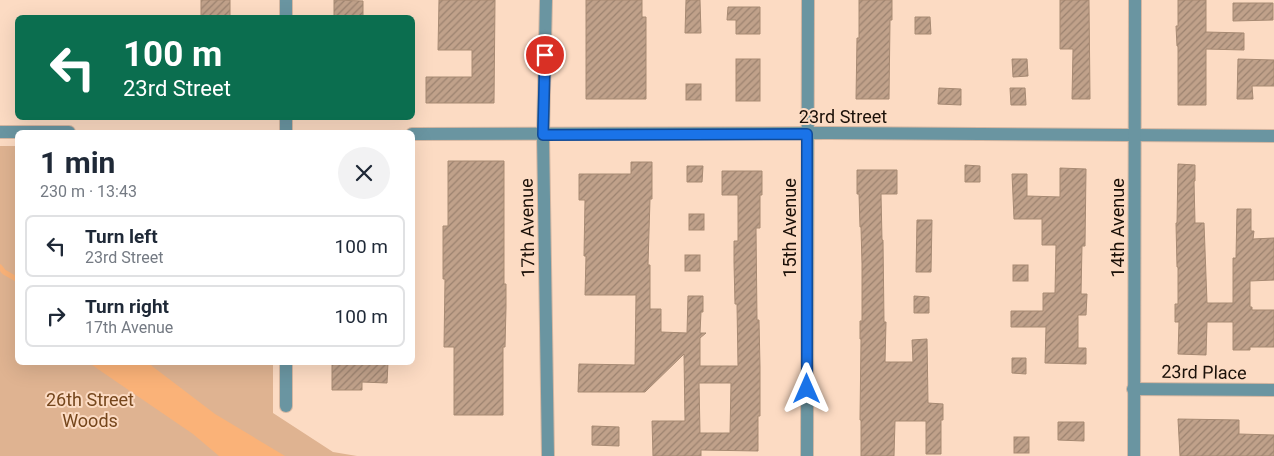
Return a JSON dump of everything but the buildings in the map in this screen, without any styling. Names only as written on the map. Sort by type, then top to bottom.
[{"type":"street","points":[[286,0],[286,15]]},
{"type":"street","name":"17th Avenue","points":[[546,0],[543,135],[548,456]]},
{"type":"street","name":"15th Avenue","points":[[807,456],[808,0]]},
{"type":"street","name":"14th Avenue","points":[[1134,456],[1135,0]]},
{"type":"street","points":[[0,132],[15,132]]},
{"type":"street","name":"23rd Street","points":[[415,134],[1274,136]]},
{"type":"street","points":[[286,365],[286,406]]},
{"type":"street","name":"23rd Place","points":[[1133,389],[1274,390]]},
{"type":"green space","name":"26th Street Woods","points":[[0,146],[15,146],[15,365],[273,365],[273,413],[333,452],[357,456],[0,456]]},
{"type":"shaded area","points":[[92,365],[151,365],[215,414],[285,456],[219,456],[193,434]]},
{"type":"waterway","points":[[0,267],[4,272],[15,278]]},
{"type":"route","points":[[545,55],[543,135],[807,134],[807,389]]}]
